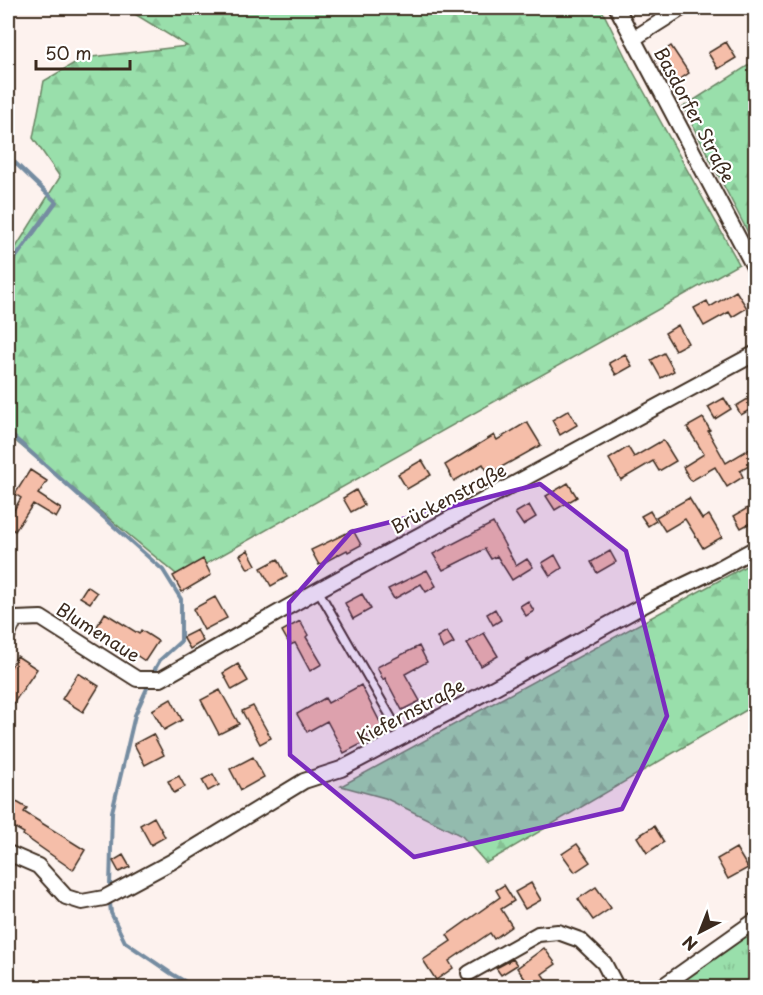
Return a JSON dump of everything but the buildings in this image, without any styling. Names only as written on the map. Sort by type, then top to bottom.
[{"type":"street","name":"Basdorfer Straße","points":[[617,8],[756,271]]},
{"type":"street","points":[[633,39],[682,8]]},
{"type":"street","name":"Brückenstraße","points":[[161,679],[318,590],[756,353]]},
{"type":"street","name":"Kiefernstraße","points":[[8,853],[38,866],[66,897],[82,902],[104,898],[180,857],[304,781],[341,769],[655,599],[756,548]]},
{"type":"street","name":"Blumenaue","points":[[8,633],[15,619],[41,618],[137,679],[161,679]]},
{"type":"street","points":[[660,987],[756,920]]},
{"type":"street","points":[[469,973],[538,934],[558,932],[580,940],[588,947],[604,963],[617,987]]},
{"type":"lane","points":[[318,590],[396,726],[405,735]]},
{"type":"highlighted area","points":[[540,484],[626,551],[667,716],[622,809],[414,857],[290,755],[289,603],[351,532]]},
{"type":"green space","points":[[125,8],[601,8],[630,66],[739,264],[181,578],[8,435],[8,260],[60,177],[33,138],[44,81],[83,58],[187,46]]},
{"type":"green space","points":[[755,61],[755,246],[683,107]]},
{"type":"green space","points":[[755,561],[755,705],[486,863],[462,836],[385,798],[341,786]]},
{"type":"green space","points":[[750,927],[755,937],[755,987],[665,988]]},
{"type":"waterway","points":[[8,156],[56,202],[8,268]]},
{"type":"waterway","points":[[8,432],[163,570],[181,599],[181,641],[160,660],[155,669]]},
{"type":"waterway","points":[[110,886],[112,812],[135,715],[148,686]]},
{"type":"waterway","points":[[110,903],[111,913],[125,942],[196,988]]}]
